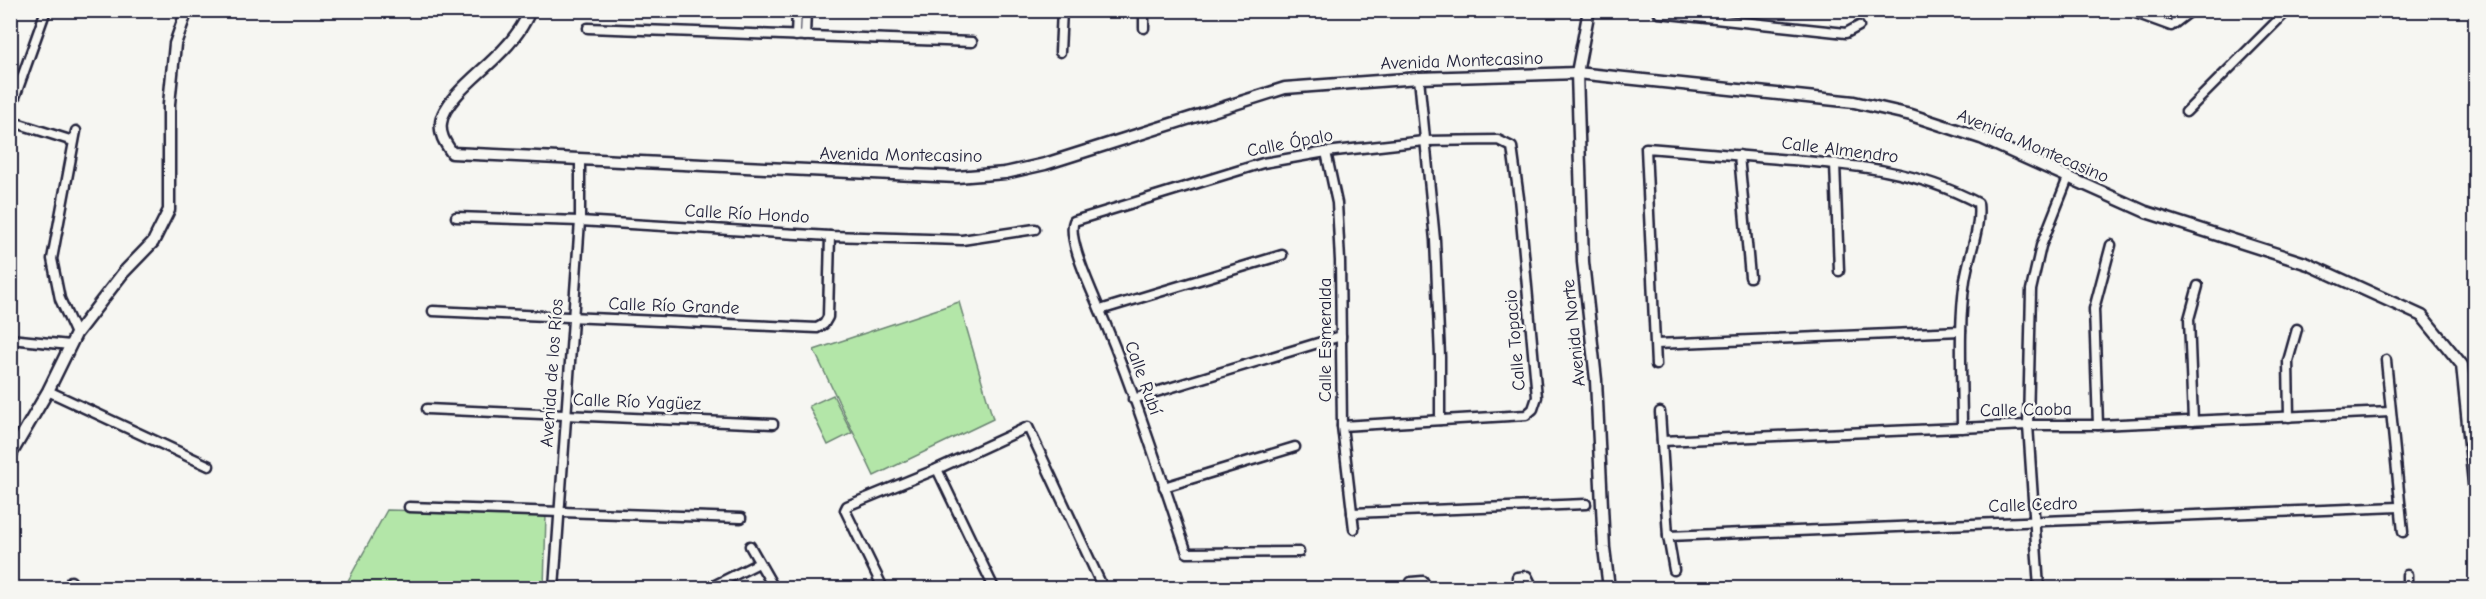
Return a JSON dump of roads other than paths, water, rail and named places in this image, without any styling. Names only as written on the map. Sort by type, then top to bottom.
[{"type":"street","points":[[10,111],[46,10]]},
{"type":"street","points":[[10,456],[48,391],[76,333],[123,273],[153,242],[169,210],[169,104],[175,44],[187,10]]},
{"type":"street","name":"Avenida Montecasino","points":[[530,10],[517,35],[471,79],[450,103],[440,122],[442,140],[452,153],[957,177],[1005,173],[1045,164],[1285,88],[1419,78],[1577,73],[1854,102],[1911,116],[1981,138],[2146,212],[2308,264],[2422,316],[2462,365],[2475,503]]},
{"type":"street","points":[[797,10],[800,36]]},
{"type":"street","points":[[800,36],[806,10]]},
{"type":"street","points":[[1060,52],[1062,10]]},
{"type":"street","points":[[1143,28],[1144,10]]},
{"type":"street","name":"Avenida Norte","points":[[1589,10],[1577,73],[1583,262],[1596,380],[1604,548],[1609,588]]},
{"type":"street","points":[[1658,10],[1659,13],[1846,33],[1859,26]]},
{"type":"street","points":[[2127,10],[2171,26],[2192,10]]},
{"type":"street","points":[[2186,112],[2288,10]]},
{"type":"street","points":[[588,28],[972,42]]},
{"type":"street","points":[[1419,78],[1436,240],[1440,420]]},
{"type":"street","points":[[10,121],[73,141]]},
{"type":"street","points":[[76,131],[52,259],[60,299],[76,333]]},
{"type":"street","name":"Calle Ópalo","points":[[1080,218],[1263,164],[1326,152],[1424,141],[1498,140],[1512,147]]},
{"type":"street","name":"Calle Topacio","points":[[1342,426],[1526,415],[1536,405],[1525,253],[1512,147]]},
{"type":"street","name":"Calle Almendro","points":[[1656,344],[1646,148],[1835,163],[1898,171],[1946,187],[1978,203],[1980,220],[1965,279],[1961,331],[1962,428]]},
{"type":"street","name":"Calle Esmeralda","points":[[1326,152],[1337,203],[1342,426],[1354,529]]},
{"type":"street","points":[[1738,155],[1750,277]]},
{"type":"street","name":"Avenida de los Ríos","points":[[554,588],[564,416],[580,221],[580,159]]},
{"type":"street","points":[[1835,163],[1839,271]]},
{"type":"street","points":[[2039,588],[2028,425],[2031,290],[2041,246],[2068,178]]},
{"type":"street","name":"Calle Río Hondo","points":[[456,217],[580,221],[830,236],[962,240],[1035,229]]},
{"type":"street","name":"Calle Rubí","points":[[1080,218],[1074,221],[1072,234],[1087,280],[1133,399],[1186,553],[1299,552]]},
{"type":"street","name":"Calle Río Grande","points":[[433,311],[572,319],[817,328],[824,324],[828,317],[830,236]]},
{"type":"street","points":[[2098,425],[2094,309],[2111,245]]},
{"type":"street","points":[[1100,310],[1282,255]]},
{"type":"street","points":[[2193,421],[2189,319],[2198,285]]},
{"type":"street","points":[[2289,417],[2288,361],[2297,329]]},
{"type":"street","points":[[1656,365],[1656,344],[1961,331]]},
{"type":"street","points":[[1133,399],[1341,336]]},
{"type":"street","points":[[10,339],[70,345]]},
{"type":"street","points":[[2386,360],[2403,532]]},
{"type":"street","points":[[48,391],[209,466]]},
{"type":"street","name":"Calle Río Yagüez","points":[[427,409],[773,424]]},
{"type":"street","points":[[1660,412],[1668,536],[1674,570]]},
{"type":"street","name":"Calle Caoba","points":[[1662,441],[2390,412]]},
{"type":"street","points":[[883,588],[845,510],[852,503],[937,469],[1028,427],[1103,588]]},
{"type":"street","points":[[1164,488],[1295,447]]},
{"type":"street","points":[[937,469],[994,588]]},
{"type":"street","points":[[1352,513],[1586,504]]},
{"type":"street","points":[[409,507],[558,510],[741,518]]},
{"type":"street","name":"Calle Cedro","points":[[1668,536],[2399,507]]},
{"type":"street","points":[[750,546],[774,588]]},
{"type":"street","points":[[709,588],[759,564]]},
{"type":"street","points":[[2407,575],[2408,588]]},
{"type":"street","points":[[1516,577],[1527,576],[1533,588]]},
{"type":"street","points":[[1411,582],[1423,581],[1427,588]]},
{"type":"street","points":[[1306,588],[1319,588]]}]
